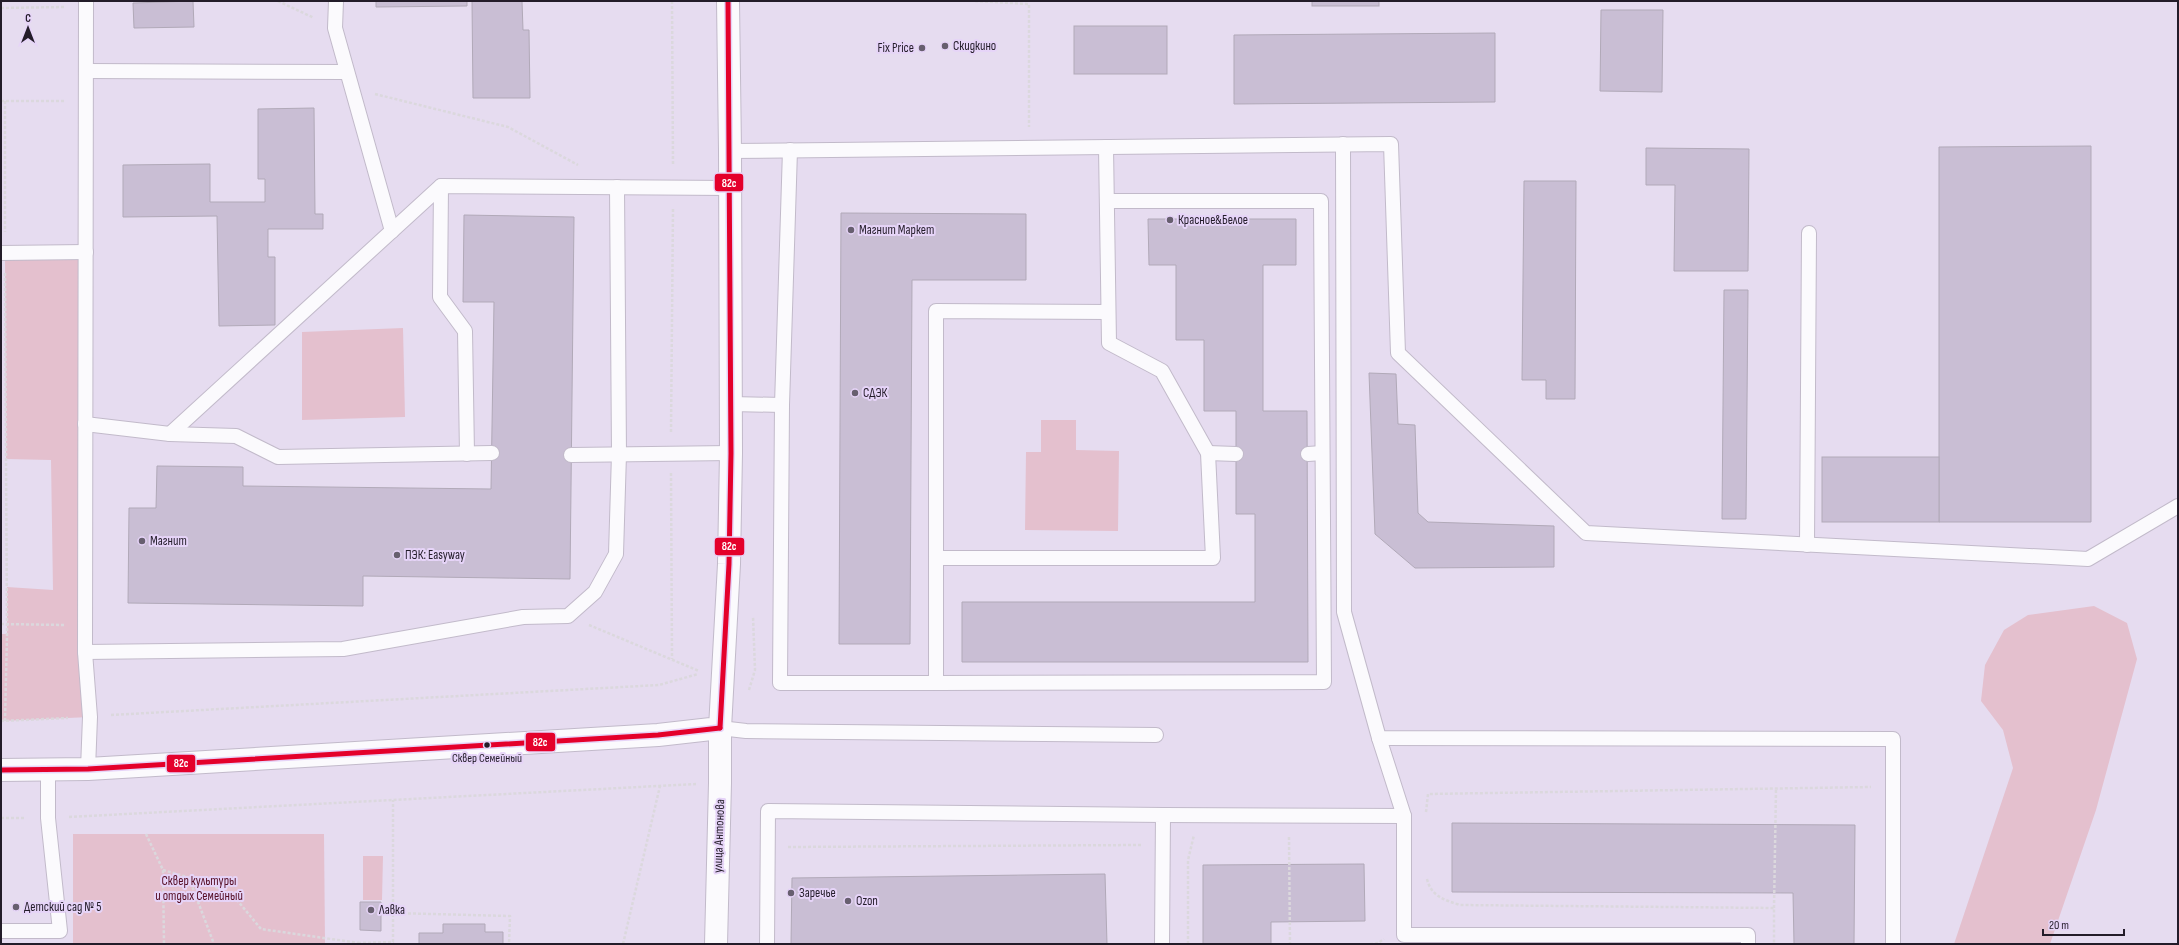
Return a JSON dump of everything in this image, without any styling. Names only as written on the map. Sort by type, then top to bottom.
[{"type":"main road","name":"улица Антонова","points":[[716,944],[720,728],[729,564],[731,453],[728,1]]},
{"type":"main road","points":[[1,770],[88,769],[658,735],[720,728]]},
{"type":"lane","points":[[336,1],[334,28],[392,231]]},
{"type":"lane","points":[[86,4],[85,652],[90,717],[88,769]]},
{"type":"lane","points":[[86,71],[347,72]]},
{"type":"lane","points":[[1343,144],[1344,612],[1379,738],[1404,816],[1404,940],[1748,935],[1748,944]]},
{"type":"lane","points":[[730,151],[1391,144],[1398,353],[1586,533],[2088,559],[2178,506]]},
{"type":"lane","points":[[936,558],[1213,558],[1208,453],[1162,372],[1109,343],[1106,147]]},
{"type":"lane","points":[[790,150],[782,405],[780,683],[1324,682],[1321,201],[1107,201]]},
{"type":"lane","points":[[170,434],[441,186],[730,188]]},
{"type":"lane","points":[[441,186],[440,297],[466,330],[467,454]]},
{"type":"lane","points":[[85,652],[343,649],[523,617],[568,616],[595,592],[616,554],[619,454],[617,187]]},
{"type":"lane","points":[[1807,544],[1809,232]]},
{"type":"lane","points":[[3,253],[86,252]]},
{"type":"lane","points":[[936,683],[936,311],[1108,312]]},
{"type":"lane","points":[[731,404],[782,405]]},
{"type":"lane","points":[[85,424],[170,434],[236,436],[278,457],[492,453]]},
{"type":"lane","points":[[571,455],[731,453]]},
{"type":"lane","points":[[1208,453],[1236,454]]},
{"type":"lane","points":[[1308,454],[1322,453]]},
{"type":"lane","points":[[720,728],[746,731],[1156,735]]},
{"type":"lane","points":[[1379,738],[1893,739],[1893,944]]},
{"type":"lane","points":[[1,931],[60,931],[48,818],[48,769]]},
{"type":"lane","points":[[767,944],[768,811],[1404,816]]},
{"type":"lane","points":[[1162,944],[1163,815]]},
{"type":"path","points":[[278,1],[334,28]]},
{"type":"path","points":[[672,1],[674,187],[671,453],[672,659]]},
{"type":"path","points":[[976,1],[1029,4],[1030,148]]},
{"type":"path","points":[[1,8],[86,4]]},
{"type":"path","points":[[351,88],[508,127],[583,168]]},
{"type":"path","points":[[86,101],[3,101],[7,624],[3,721],[659,685],[703,672],[568,616]]},
{"type":"path","points":[[1,624],[85,625]]},
{"type":"path","points":[[722,673],[755,670]]},
{"type":"path","points":[[1,818],[48,818],[720,783]]},
{"type":"path","points":[[624,944],[660,786]]},
{"type":"path","points":[[1426,818],[1428,794],[1876,787]]},
{"type":"path","points":[[1774,944],[1776,789]]},
{"type":"path","points":[[346,944],[393,943],[393,800]]},
{"type":"path","points":[[1288,832],[1290,944]]},
{"type":"path","points":[[1188,944],[1188,860],[1194,834],[1202,833]]},
{"type":"path","points":[[146,834],[163,870],[164,944]]},
{"type":"path","points":[[783,847],[1147,845]]},
{"type":"path","points":[[163,870],[211,884],[237,900],[260,929],[359,943]]},
{"type":"path","points":[[1426,872],[1426,880],[1432,892],[1442,900],[1460,905],[1774,908]]},
{"type":"path","points":[[189,878],[214,944]]},
{"type":"path","points":[[393,913],[510,916],[509,944]]},
{"type":"path","points":[[1370,944],[1378,943],[1388,937]]},
{"type":"green space","points":[[86,252],[90,717],[1,721],[1,634],[7,634],[7,587],[53,590],[51,460],[6,459],[5,253]]},
{"type":"green space","points":[[403,328],[405,417],[302,420],[302,332]]},
{"type":"green space","points":[[1041,420],[1076,420],[1076,450],[1119,451],[1118,531],[1025,530],[1026,452],[1041,452]]},
{"type":"green space","points":[[2094,606],[2127,623],[2137,659],[2096,810],[2050,944],[1954,944],[2013,768],[2003,730],[1981,701],[1985,665],[2004,630],[2028,615]]},
{"type":"green space","name":"Сквер культуры и отдых Семейный","points":[[73,834],[324,834],[325,944],[73,944]]},
{"type":"green space","points":[[363,856],[383,856],[382,900],[363,900]]},
{"type":"building","points":[[193,1],[194,27],[134,28],[133,3]]},
{"type":"building","points":[[376,1],[467,1],[467,6],[376,7]]},
{"type":"building","points":[[472,1],[522,1],[523,30],[529,30],[530,98],[473,98]]},
{"type":"building","points":[[1312,1],[1379,1],[1379,6],[1312,6]]},
{"type":"building","points":[[1601,10],[1663,10],[1662,92],[1600,91]]},
{"type":"building","points":[[1074,26],[1167,26],[1167,74],[1074,74]]},
{"type":"building","points":[[1495,33],[1495,102],[1234,104],[1234,35]]},
{"type":"building","points":[[314,108],[315,214],[323,214],[323,229],[268,229],[268,257],[275,257],[275,325],[219,326],[217,216],[123,217],[123,165],[210,164],[210,202],[265,202],[265,179],[258,179],[258,109]]},
{"type":"building","points":[[2091,146],[2091,522],[1939,522],[1939,147]]},
{"type":"building","points":[[1646,148],[1749,149],[1748,271],[1674,271],[1675,185],[1646,185]]},
{"type":"building","points":[[1524,181],[1576,181],[1575,399],[1546,399],[1546,380],[1522,380]]},
{"type":"building","points":[[841,213],[1026,214],[1026,280],[912,280],[910,644],[839,644]]},
{"type":"building","points":[[464,215],[574,217],[570,579],[363,576],[363,606],[128,603],[129,508],[156,508],[157,466],[243,467],[243,486],[491,489],[494,302],[463,302]]},
{"type":"building","points":[[1148,219],[1296,219],[1296,265],[1263,265],[1263,411],[1307,411],[1308,662],[962,662],[962,602],[1255,602],[1255,514],[1236,514],[1236,411],[1204,411],[1204,340],[1176,340],[1176,265],[1149,265]]},
{"type":"building","points":[[1724,290],[1748,290],[1746,519],[1722,519]]},
{"type":"building","points":[[1369,373],[1396,374],[1398,424],[1415,425],[1418,513],[1428,522],[1554,526],[1554,567],[1415,568],[1375,534]]},
{"type":"building","points":[[1822,457],[1939,457],[1939,522],[1822,522]]},
{"type":"building","points":[[1452,823],[1855,825],[1854,944],[1794,944],[1793,893],[1452,892]]},
{"type":"building","points":[[1364,864],[1365,921],[1271,922],[1271,944],[1203,944],[1203,865]]},
{"type":"building","points":[[1105,874],[1107,944],[791,944],[792,878]]},
{"type":"building","name":"Лавка","points":[[360,902],[381,902],[381,931],[360,930]]},
{"type":"building","points":[[443,924],[485,924],[485,932],[503,932],[503,944],[419,944],[419,933],[443,933]]},
{"type":"transit line","name":"82с","points":[[720,728],[729,564],[731,453],[728,1]]},
{"type":"transit line","name":"82с","points":[[1,770],[88,769],[658,735],[720,728]]},
{"type":"place","name":"Скидкино","points":[[945,46]]},
{"type":"place","name":"Fix Price","points":[[922,48]]},
{"type":"place","name":"Красное&Белое","points":[[1170,220]]},
{"type":"place","name":"Магнит Маркет","points":[[851,230]]},
{"type":"place","name":"СДЭК","points":[[855,393]]},
{"type":"place","name":"Магнит","points":[[142,541]]},
{"type":"place","name":"ПЭК: Easyway","points":[[397,555]]},
{"type":"place","name":"Сквер Семейный","points":[[487,745]]},
{"type":"place","name":"Заречье","points":[[791,893]]},
{"type":"place","name":"Ozon","points":[[848,901]]},
{"type":"place","name":"Детский сад № 5","points":[[16,907]]},
{"type":"place","name":"Лавка","points":[[371,910]]}]
